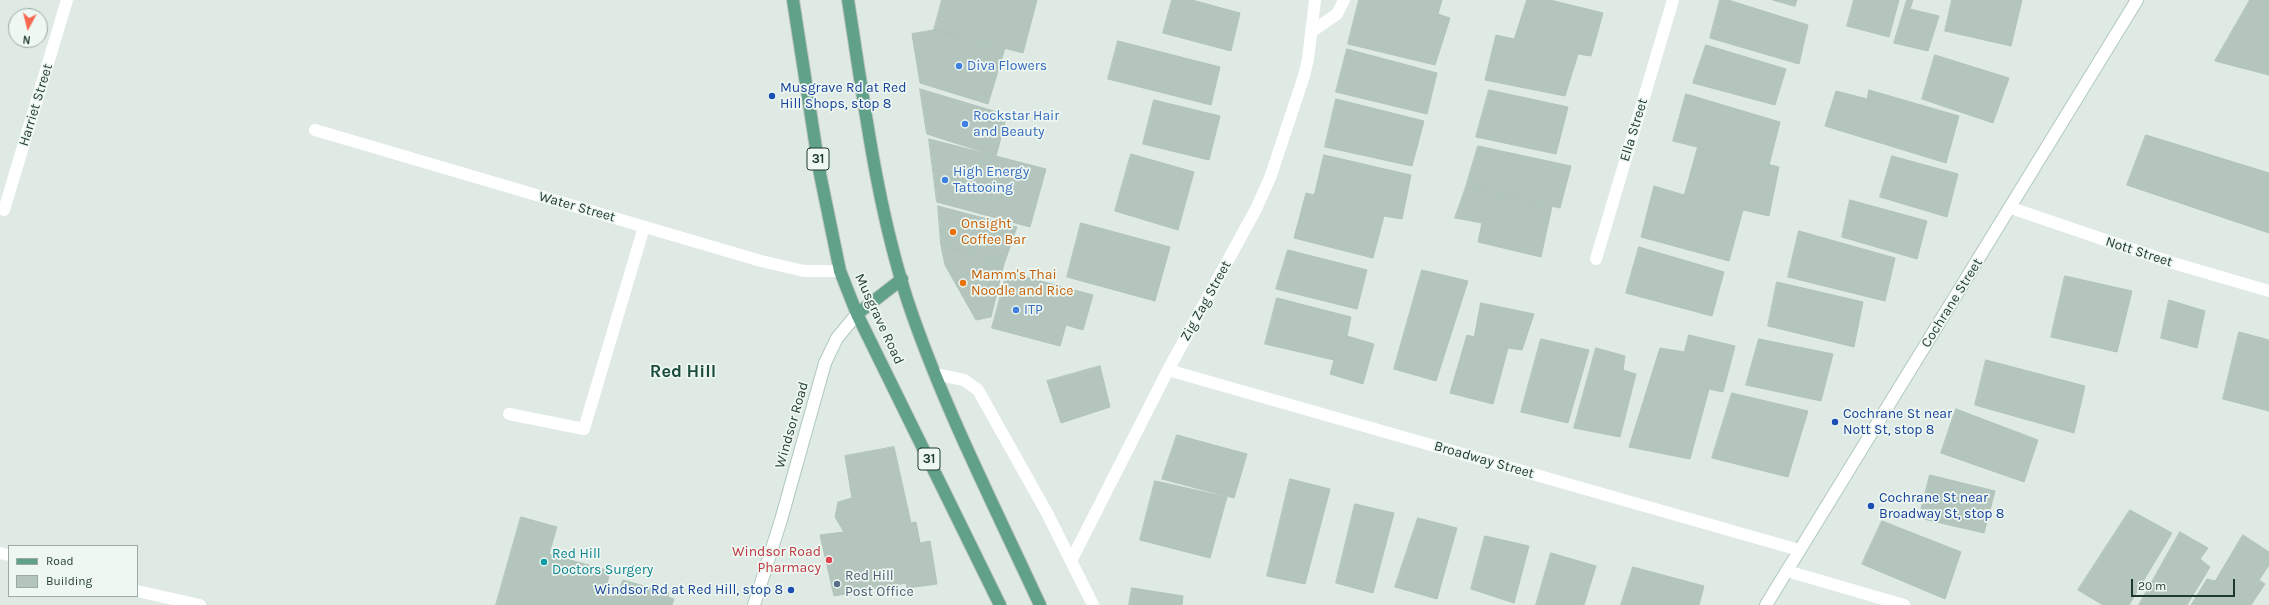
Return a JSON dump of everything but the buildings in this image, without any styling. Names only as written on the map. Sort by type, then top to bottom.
[{"type":"main road","name":"Musgrave Road","points":[[793,0],[820,174],[840,271],[857,314],[1000,605]]},
{"type":"main road","points":[[848,0],[874,160],[889,235],[902,279],[936,374],[957,426],[1040,605]]},
{"type":"main road","name":"Windsor Road","points":[[857,314],[902,279]]},
{"type":"street","name":"Harriet Street","points":[[4,210],[67,0]]},
{"type":"street","name":"Zig Zag Street","points":[[1072,559],[1168,370],[1256,209],[1270,178],[1304,76],[1315,0]]},
{"type":"street","points":[[1311,32],[1337,14],[1344,0]]},
{"type":"street","name":"Ella Street","points":[[1596,260],[1673,0]]},
{"type":"street","name":"Cochrane Street","points":[[1766,605],[2011,208],[2137,0]]},
{"type":"street","name":"Water Street","points":[[315,130],[782,266],[804,271],[840,271]]},
{"type":"street","name":"Nott Street","points":[[2011,208],[2173,263],[2269,291]]},
{"type":"street","points":[[509,414],[584,429],[644,227]]},
{"type":"street","name":"Windsor Road","points":[[754,605],[781,520],[825,363],[837,338],[857,314]]},
{"type":"street","name":"Broadway Street","points":[[1168,370],[1799,550]]},
{"type":"street","points":[[936,374],[964,380],[978,390],[1072,559],[1093,605]]},
{"type":"street","points":[[1787,571],[1904,605]]},
{"type":"street","points":[[138,591],[200,605]]},
{"type":"place","name":"Diva Flowers","points":[[959,66]]},
{"type":"place","name":"Musgrave Rd at Red Hill Shops, stop 8","points":[[772,96]]},
{"type":"place","name":"Rockstar Hair and Beauty","points":[[965,124]]},
{"type":"place","name":"High Energy Tattooing","points":[[945,180]]},
{"type":"place","name":"Onsight Coffee Bar","points":[[953,232]]},
{"type":"place","name":"Mamm's Thai Noodle and Rice","points":[[963,283]]},
{"type":"place","name":"ITP","points":[[1016,310]]},
{"type":"place","name":"Cochrane St near Nott St, stop 8","points":[[1835,422]]},
{"type":"place","name":"Cochrane St near Broadway St, stop 8","points":[[1871,506]]},
{"type":"place","name":"Windsor Road Pharmacy","points":[[829,560]]},
{"type":"place","name":"Red Hill Doctors Surgery","points":[[544,562]]},
{"type":"place","name":"Red Hill Post Office","points":[[837,584]]},
{"type":"place","name":"Windsor Rd at Red Hill, stop 8","points":[[791,590]]},
{"type":"district","name":"Red Hill","points":[[683,372]]}]
